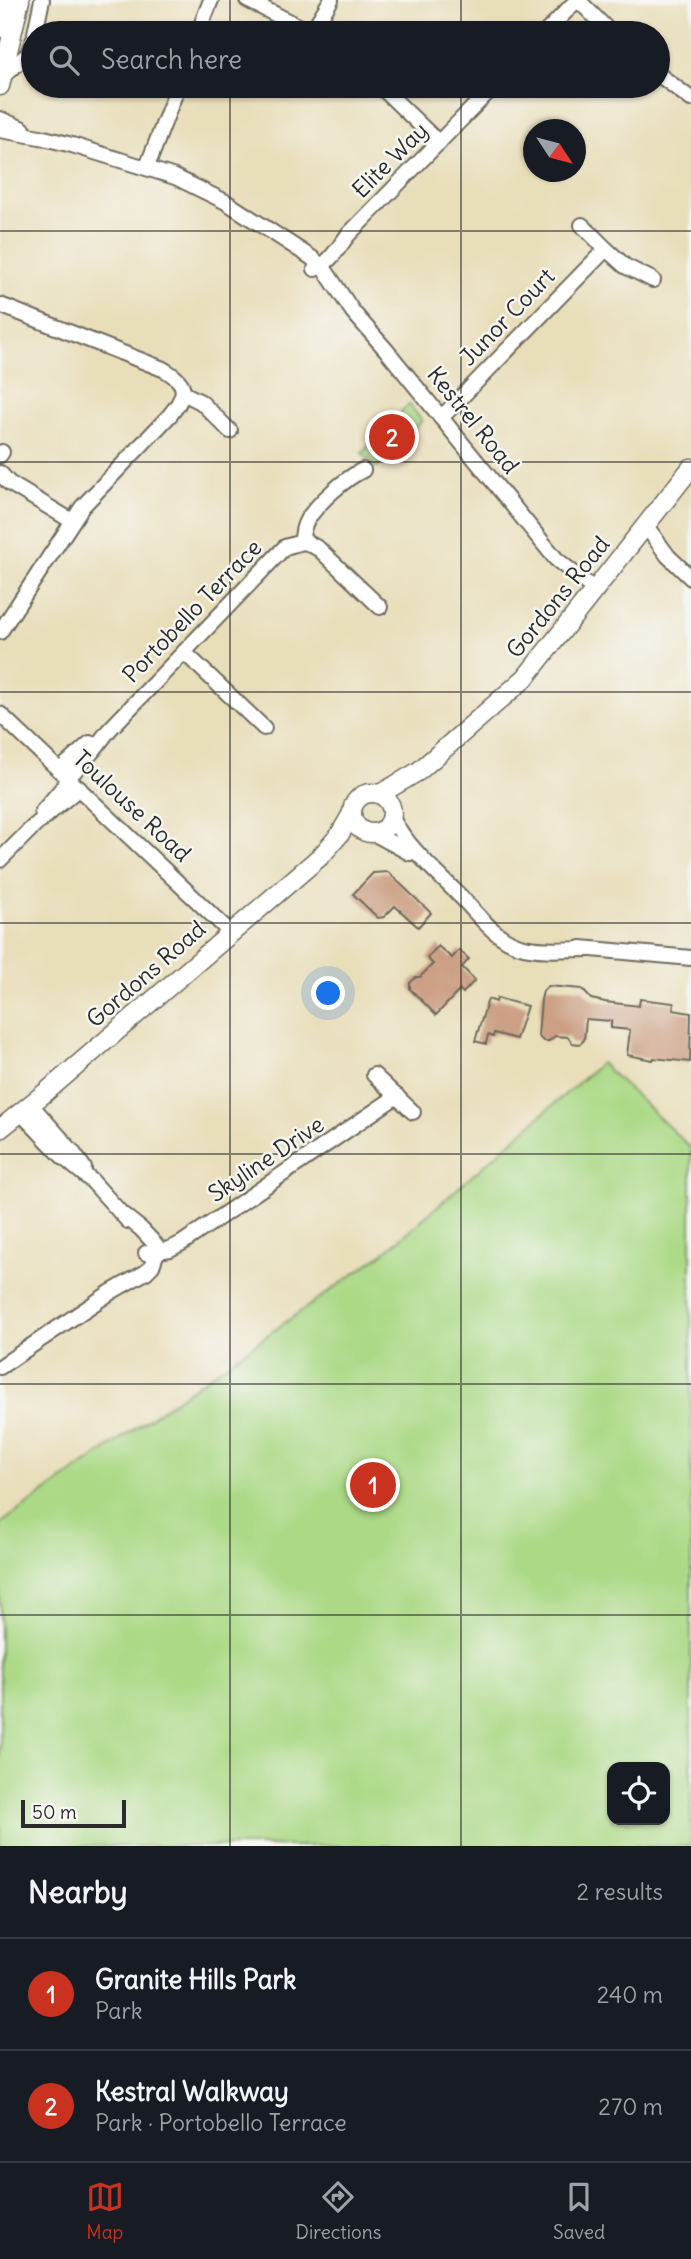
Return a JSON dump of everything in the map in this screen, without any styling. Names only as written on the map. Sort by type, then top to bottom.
[{"type":"street","points":[[0,28],[6,0]]},
{"type":"street","points":[[1,81],[20,0]]},
{"type":"street","points":[[38,21],[42,0]]},
{"type":"street","points":[[203,21],[211,0]]},
{"type":"street","points":[[247,0],[288,21]]},
{"type":"street","points":[[318,21],[331,0]]},
{"type":"street","points":[[557,21],[578,0],[599,21]]},
{"type":"street","points":[[1,81],[21,61]]},
{"type":"street","points":[[670,83],[691,99]]},
{"type":"street","points":[[147,167],[173,98]]},
{"type":"street","points":[[392,98],[439,143]]},
{"type":"street","name":"Elite Way","points":[[317,266],[482,98]]},
{"type":"street","name":"Kestrel Road","points":[[0,119],[40,137]]},
{"type":"street","name":"Kestrel Road","points":[[0,130],[40,137],[147,167],[201,189],[226,202],[317,266],[556,559],[592,596]]},
{"type":"street","points":[[582,225],[625,266],[653,280]]},
{"type":"street","name":"Junor Court","points":[[441,418],[606,248]]},
{"type":"street","points":[[0,305],[163,369],[179,379],[183,393],[170,415],[90,497],[0,632]]},
{"type":"street","points":[[183,393],[201,402],[230,431]]},
{"type":"street","name":"Gordons Road","points":[[388,806],[419,771],[526,678],[691,468]]},
{"type":"street","points":[[363,470],[348,478],[310,516],[304,527],[302,542],[319,550],[380,607]]},
{"type":"street","points":[[0,473],[9,483],[72,521]]},
{"type":"street","points":[[642,531],[691,578]]},
{"type":"street","name":"Portobello Terrace","points":[[0,860],[32,828],[109,730],[285,547],[302,542]]},
{"type":"street","points":[[184,652],[264,727]]},
{"type":"street","name":"Toulouse Road","points":[[0,713],[231,933]]},
{"type":"street","points":[[423,861],[395,843],[356,826],[351,815],[358,799],[368,793],[388,806],[401,835],[423,861],[462,898],[506,932],[518,937],[590,949],[691,958]]},
{"type":"street","points":[[371,833],[386,828],[388,806]]},
{"type":"street","name":"Gordons Road","points":[[322,855],[340,834],[351,815]]},
{"type":"street","name":"Gordons Road","points":[[0,1129],[322,855],[341,843],[371,833]]},
{"type":"street","points":[[374,1074],[413,1112]]},
{"type":"street","name":"Skyline Drive","points":[[0,1367],[111,1292],[152,1252],[182,1243],[397,1096]]},
{"type":"street","points":[[26,1109],[63,1157],[92,1181],[122,1213],[152,1252]]},
{"type":"green space","points":[[409,404],[422,421],[376,468],[362,453]]},
{"type":"green space","points":[[601,1063],[691,1148],[691,1846],[0,1846],[0,1524],[385,1252]]},
{"type":"building","points":[[388,872],[431,913],[418,927],[395,906],[384,917],[378,918],[353,894],[373,873]]},
{"type":"building","points":[[438,946],[452,958],[459,950],[469,959],[462,967],[475,980],[463,993],[460,990],[436,1015],[410,989],[410,983],[433,964],[427,958]]},
{"type":"building","points":[[548,986],[582,989],[591,999],[605,1002],[639,1006],[640,999],[674,1003],[673,1010],[691,1013],[690,1062],[627,1055],[630,1030],[611,1028],[611,1021],[586,1019],[584,1040],[580,1044],[572,1043],[568,1037],[555,1036],[549,1041],[543,1041],[538,1036],[541,1000],[543,991]]},
{"type":"building","points":[[497,998],[527,1006],[516,1039],[494,1033],[493,1037],[488,1035],[486,1044],[475,1041],[488,999],[496,1002]]},
{"type":"place","name":"Kestral Walkway","points":[[392,437]]},
{"type":"place","name":"Granite Hills Park","points":[[373,1485]]}]
